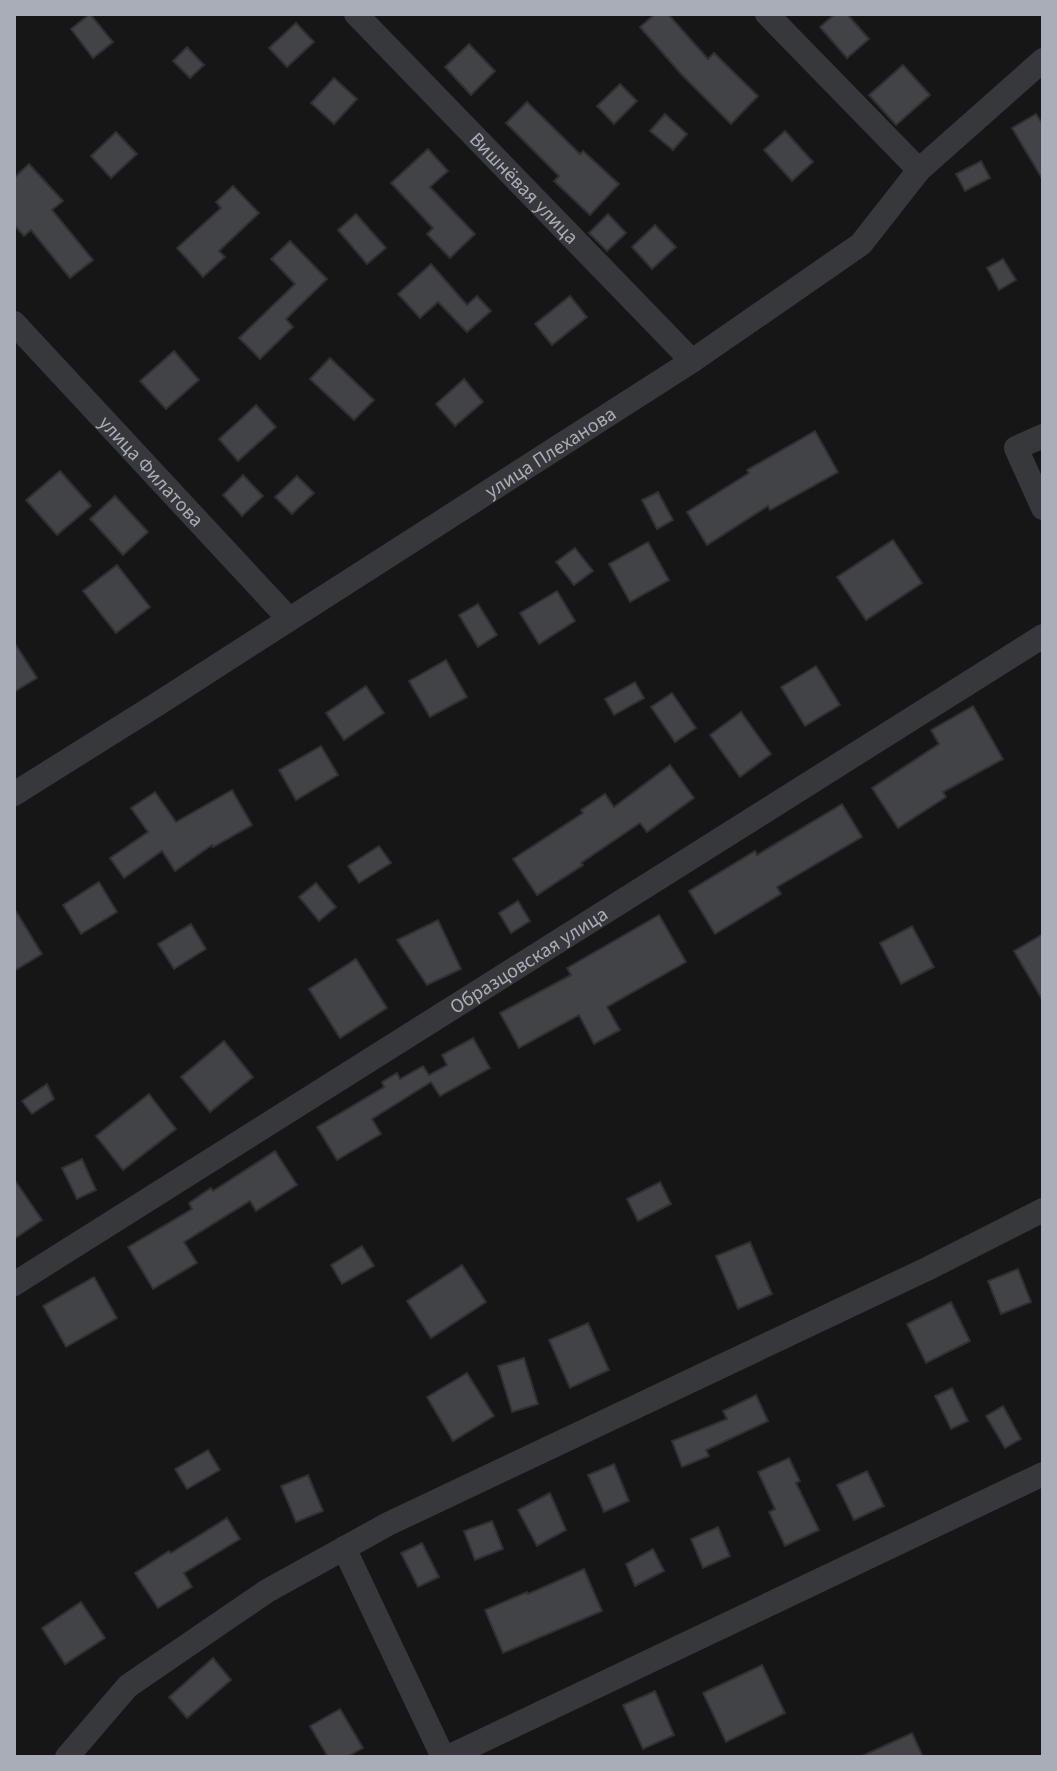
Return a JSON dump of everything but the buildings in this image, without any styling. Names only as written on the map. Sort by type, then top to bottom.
[{"type":"street","name":"Вишнёвая улица","points":[[356,14],[692,361]]},
{"type":"street","points":[[767,14],[919,170]]},
{"type":"street","name":"улица Плеханова","points":[[14,794],[692,361],[861,244],[919,170],[1043,60]]},
{"type":"street","name":"улица Филатова","points":[[14,323],[289,619]]},
{"type":"street","points":[[1043,436],[1016,448],[1043,508]]},
{"type":"street","name":"Образцовская улица","points":[[14,1284],[1043,636]]},
{"type":"street","points":[[67,1757],[128,1686],[267,1591],[388,1524],[927,1269],[1043,1210]]},
{"type":"street","points":[[344,1548],[446,1757],[1043,1474]]}]
